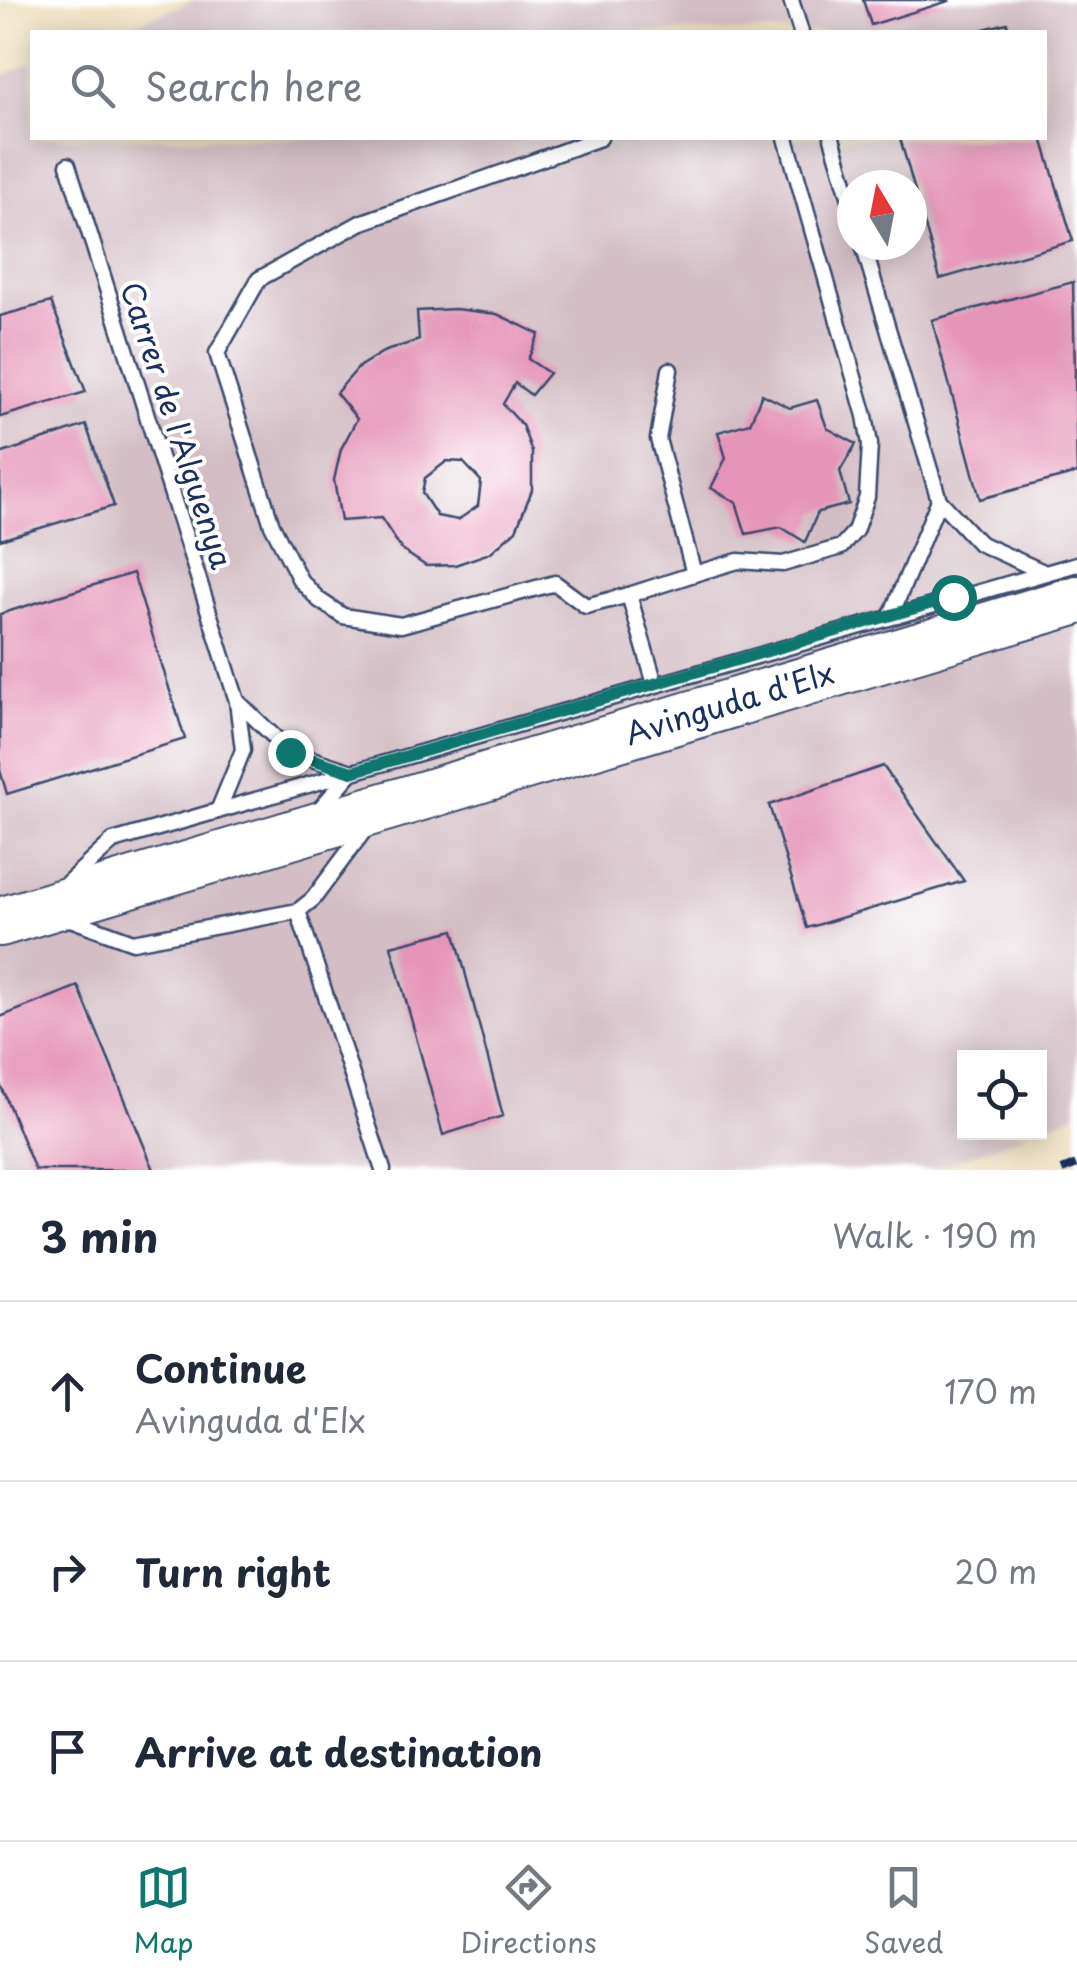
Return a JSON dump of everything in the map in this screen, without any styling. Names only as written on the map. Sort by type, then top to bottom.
[{"type":"highway","name":"Avinguda d'Elx","points":[[20,915],[299,832],[367,789],[1020,614],[1059,586]]},
{"type":"lane","points":[[791,0],[800,30]]},
{"type":"lane","points":[[594,140],[360,223],[276,270],[259,280],[217,353],[284,553],[318,600],[343,616],[401,626],[554,583],[586,606],[738,561],[783,564],[841,547],[855,531],[867,497],[870,444],[787,140]]},
{"type":"lane","points":[[833,140],[841,170]]},
{"type":"lane","name":"Carrer de l'Alguenya","points":[[68,164],[237,701],[243,750],[218,811]]},
{"type":"lane","points":[[867,260],[938,500],[979,543],[1059,586]]},
{"type":"lane","points":[[670,370],[658,439],[694,574]]},
{"type":"lane","points":[[891,615],[938,500]]},
{"type":"lane","name":"Avinguda d'Elx","points":[[20,915],[112,841],[218,811],[367,789],[655,684],[953,597],[1059,586],[1077,564]]},
{"type":"lane","points":[[630,595],[655,684]]},
{"type":"lane","points":[[953,597],[1020,614]]},
{"type":"lane","points":[[20,915],[133,942],[298,911],[313,899],[367,789],[290,752],[237,701]]},
{"type":"lane","points":[[298,911],[383,1170]]},
{"type":"shaded area","points":[[196,0],[1077,0],[1077,1113],[1047,1125],[1047,1050],[957,1050],[957,1140],[1009,1140],[932,1170],[0,1170],[0,76],[30,64],[30,140],[1047,140],[1047,30],[117,30]]},
{"type":"building","points":[[863,0],[948,0],[949,1],[871,25]]},
{"type":"building","points":[[1007,23],[1009,30],[980,30]]},
{"type":"building","points":[[901,140],[1043,140],[1073,241],[940,279],[927,233],[927,170],[909,170]]},
{"type":"building","points":[[1073,282],[1077,473],[980,499],[932,320]]},
{"type":"building","points":[[51,302],[86,392],[0,417],[0,316]]},
{"type":"building","points":[[455,309],[497,314],[539,334],[528,359],[549,373],[531,395],[515,383],[503,404],[522,425],[532,452],[532,490],[516,530],[490,553],[455,565],[426,566],[402,550],[381,518],[341,521],[334,480],[341,449],[357,419],[336,393],[360,366],[383,352],[419,340],[417,311]],"holes":[[[447,461],[463,462],[481,481],[478,506],[458,520],[437,516],[422,493],[425,478]]]},
{"type":"building","points":[[762,394],[790,408],[817,400],[827,428],[856,444],[840,471],[849,504],[818,512],[805,542],[781,527],[746,534],[736,502],[711,488],[726,458],[718,432],[750,423]]},
{"type":"building","points":[[86,425],[114,506],[0,540],[0,454]]},
{"type":"building","points":[[133,573],[185,739],[7,794],[0,770],[0,614]]},
{"type":"building","points":[[883,766],[964,881],[807,928],[769,805]]},
{"type":"building","points":[[454,930],[503,1116],[443,1135],[391,946]]},
{"type":"building","points":[[78,986],[154,1170],[35,1170],[0,1084],[0,1017]]},
{"type":"railway","points":[[1062,1170],[1077,1164]]},
{"type":"route","points":[[290,752],[352,772],[953,597]]}]
